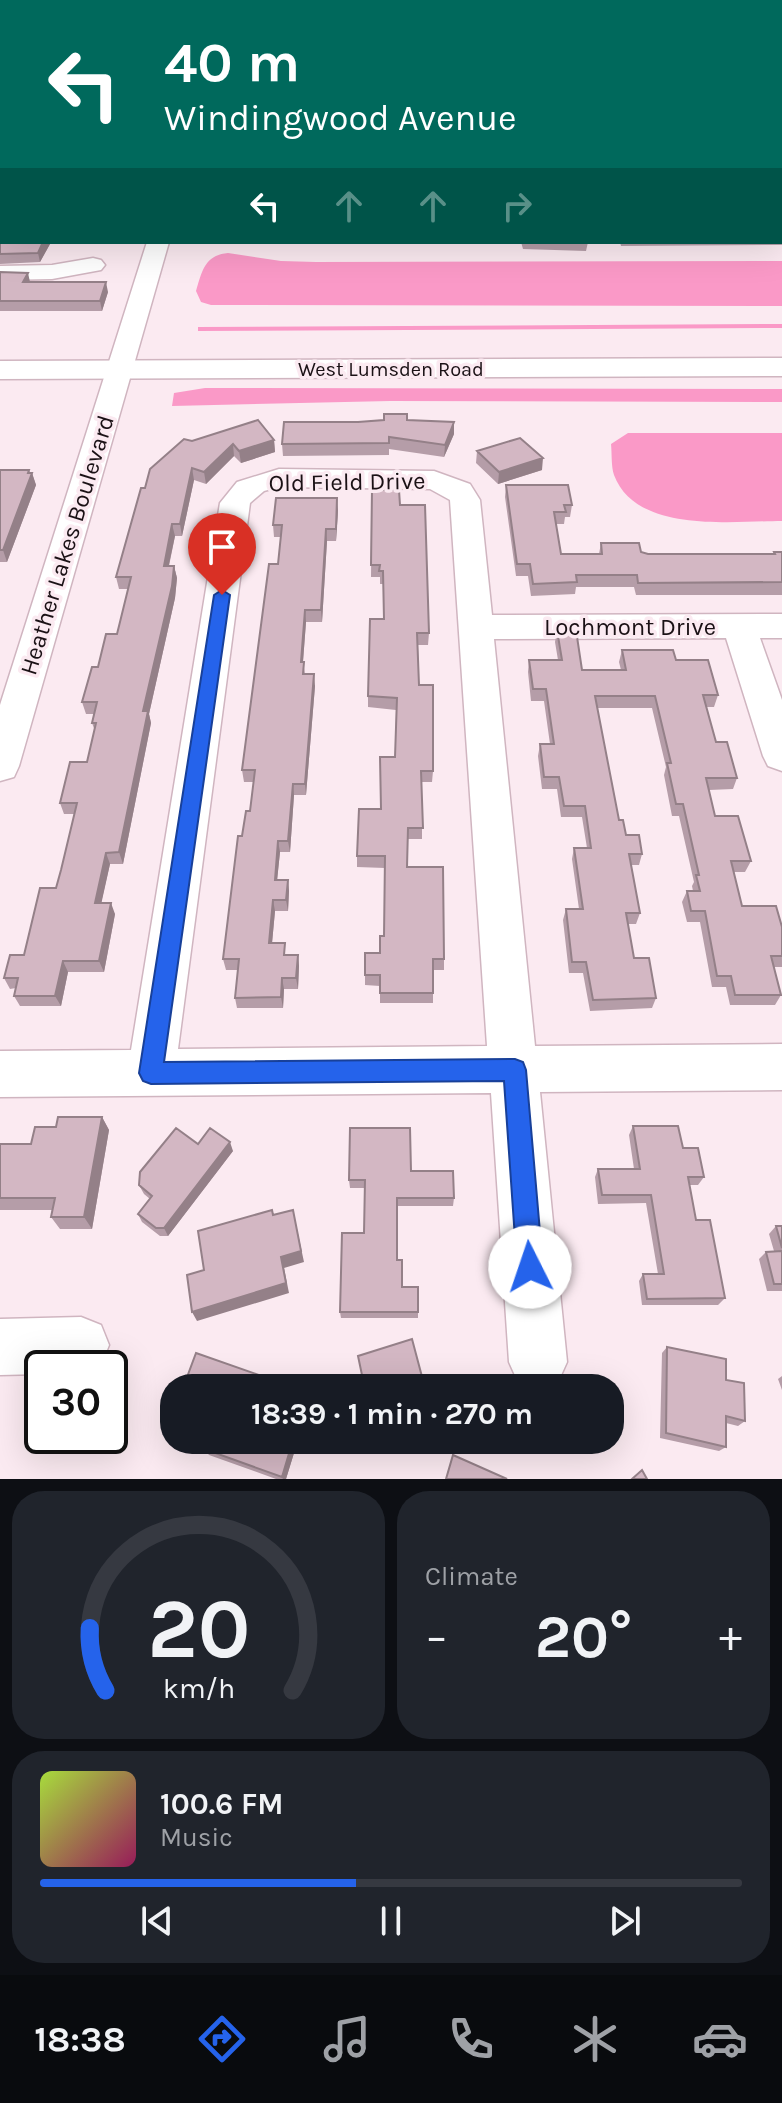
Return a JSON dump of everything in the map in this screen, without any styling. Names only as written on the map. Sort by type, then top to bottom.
[{"type":"main road","name":"West Lumsden Road","points":[[0,370],[124,358],[782,344]]},
{"type":"main road","name":"West Lumsden Road","points":[[0,346],[124,358],[782,367]]},
{"type":"street","name":"Heather Lakes Boulevard","points":[[0,766],[157,244]]},
{"type":"street","points":[[0,273],[52,272],[93,265]]},
{"type":"street","name":"Old Field Drive","points":[[151,1073],[235,503],[240,494],[262,481],[279,478],[420,478],[448,484],[459,490],[465,500],[538,1362]]},
{"type":"street","points":[[739,626],[782,756]]},
{"type":"street","name":"Lochmont Drive","points":[[478,627],[782,626]]},
{"type":"street","points":[[0,1074],[782,1067]]},
{"type":"street","points":[[0,1347],[81,1345]]},
{"type":"shaded area","points":[[228,253],[281,261],[316,262],[782,261],[782,306],[211,305],[201,302],[196,291],[206,265],[214,257]]},
{"type":"shaded area","points":[[782,324],[782,328],[198,331],[198,327]]},
{"type":"shaded area","points":[[205,388],[782,389],[782,402],[390,401],[172,406],[174,393]]},
{"type":"shaded area","points":[[628,433],[782,433],[782,521],[688,520],[643,507],[626,494],[613,471],[611,444]]},
{"type":"building","points":[[0,244],[42,244],[38,253],[0,254]]},
{"type":"building","points":[[0,272],[28,273],[23,282],[106,282],[100,301],[0,301]]},
{"type":"building","points":[[384,414],[407,414],[407,420],[454,422],[445,445],[389,437],[389,443],[282,444],[284,422],[384,420]]},
{"type":"building","points":[[258,420],[274,440],[239,451],[233,444],[204,472],[192,468],[180,524],[172,524],[164,566],[174,566],[172,586],[143,711],[148,711],[119,852],[106,853],[95,903],[111,903],[99,961],[63,961],[55,996],[14,996],[18,978],[4,978],[10,955],[24,955],[40,888],[56,888],[61,870],[77,803],[60,803],[70,762],[87,762],[96,723],[92,723],[97,702],[82,702],[92,667],[98,667],[106,634],[117,634],[131,577],[116,577],[141,488],[145,488],[150,469],[184,439],[192,441]]},
{"type":"building","points":[[520,438],[543,458],[499,472],[477,451]]},
{"type":"building","points":[[0,470],[29,470],[28,473],[32,473],[3,550],[0,550]]},
{"type":"building","points":[[506,485],[568,485],[572,505],[564,505],[566,512],[554,512],[561,554],[602,554],[601,543],[639,543],[641,552],[648,554],[782,552],[782,582],[638,583],[637,575],[576,575],[577,582],[533,584],[530,564],[517,564]]},
{"type":"building","points":[[372,490],[399,490],[400,505],[425,505],[429,633],[417,633],[419,685],[433,685],[433,771],[421,771],[423,828],[408,828],[407,867],[443,867],[444,959],[433,959],[433,993],[380,993],[380,975],[365,975],[365,953],[380,953],[380,936],[384,936],[385,856],[357,856],[359,809],[381,809],[380,757],[395,757],[397,698],[368,696],[370,619],[384,619],[383,571],[379,571],[380,565],[371,565]]},
{"type":"building","points":[[276,498],[337,498],[336,529],[326,529],[321,610],[305,610],[301,662],[304,662],[303,674],[314,674],[305,784],[293,784],[288,841],[278,841],[275,880],[288,880],[286,900],[273,900],[269,943],[285,943],[284,955],[298,955],[296,978],[282,978],[281,997],[235,998],[239,959],[223,959],[238,836],[242,836],[246,811],[250,811],[255,770],[242,770],[269,564],[278,564],[282,525],[273,525]]},
{"type":"building","points":[[557,630],[576,630],[582,670],[626,670],[622,650],[673,650],[676,660],[708,660],[718,695],[703,695],[716,742],[727,742],[737,778],[706,778],[715,816],[738,816],[751,861],[731,861],[742,906],[776,906],[782,927],[782,956],[771,956],[781,995],[735,995],[731,976],[717,976],[705,911],[691,911],[687,891],[700,891],[696,875],[699,875],[683,804],[676,804],[667,763],[671,763],[655,696],[595,696],[619,820],[623,820],[626,835],[639,835],[642,854],[629,854],[640,913],[626,913],[634,958],[649,958],[656,998],[593,1000],[586,962],[572,962],[566,909],[583,909],[574,848],[591,848],[585,806],[564,806],[559,777],[544,777],[540,744],[554,744],[546,689],[533,689],[529,660],[562,660]]},
{"type":"building","points":[[58,1117],[102,1117],[84,1217],[51,1217],[55,1198],[0,1198],[0,1144],[31,1144],[35,1127],[56,1127]]},
{"type":"building","points":[[633,1126],[678,1126],[683,1148],[698,1148],[704,1177],[688,1177],[696,1220],[710,1220],[725,1298],[647,1299],[643,1274],[664,1274],[651,1195],[602,1195],[598,1169],[640,1169]]},
{"type":"building","points":[[176,1128],[198,1144],[210,1128],[230,1142],[164,1228],[156,1228],[138,1214],[152,1196],[139,1185],[140,1172]]},
{"type":"building","points":[[350,1128],[410,1128],[411,1171],[453,1171],[454,1198],[397,1198],[397,1260],[402,1260],[402,1287],[418,1287],[418,1312],[340,1312],[342,1233],[364,1233],[365,1180],[349,1180]]},
{"type":"building","points":[[272,1210],[273,1215],[293,1210],[301,1251],[281,1257],[286,1283],[192,1312],[187,1275],[204,1270],[198,1231]]},
{"type":"building","points":[[776,1226],[782,1226],[782,1248]]},
{"type":"building","points":[[782,1251],[782,1284],[774,1284],[766,1252]]},
{"type":"building","points":[[412,1339],[421,1374],[362,1374],[358,1356]]},
{"type":"building","points":[[667,1347],[726,1359],[726,1380],[744,1383],[745,1421],[726,1416],[726,1447],[666,1433]]},
{"type":"building","points":[[196,1353],[256,1374],[188,1374]]},
{"type":"building","points":[[218,1454],[289,1454],[282,1477]]},
{"type":"building","points":[[453,1455],[507,1479],[446,1479]]},
{"type":"building","points":[[642,1470],[647,1479],[632,1479]]},
{"type":"route","points":[[222,595],[151,1073],[515,1070],[530,1267]]}]
